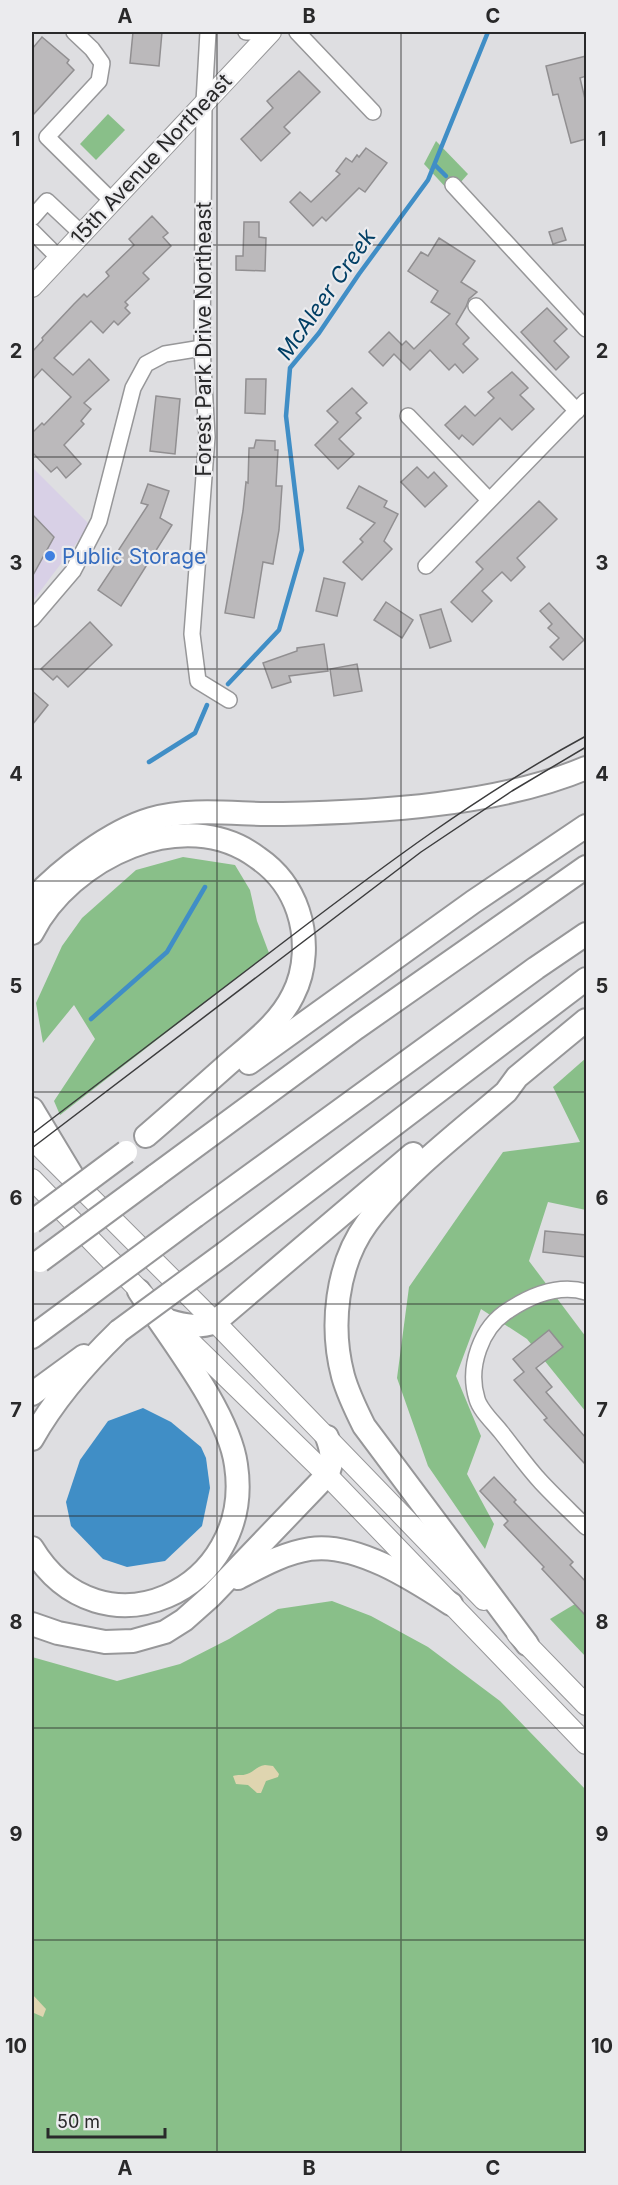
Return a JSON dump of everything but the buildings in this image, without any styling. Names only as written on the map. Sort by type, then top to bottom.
[{"type":"highway","points":[[32,900],[67,866],[116,835],[151,819],[194,813],[280,814],[372,811],[470,799],[558,780],[586,768]]},
{"type":"highway","points":[[146,1136],[473,902],[586,825]]},
{"type":"highway","points":[[32,933],[47,908],[84,871],[123,850],[164,838],[201,836],[235,844],[251,852],[266,864],[287,888],[296,904],[303,932],[303,965],[294,994],[284,1011],[261,1035],[146,1136],[32,1222]]},
{"type":"highway","points":[[36,1264],[356,1028],[586,867]]},
{"type":"highway","points":[[32,1337],[195,1216],[586,934]]},
{"type":"highway","points":[[32,1394],[586,980]]},
{"type":"highway","points":[[527,1644],[364,1426],[343,1377],[336,1325],[342,1282],[348,1260],[365,1226],[395,1190],[506,1092],[517,1077],[586,1020]]},
{"type":"highway","points":[[169,1321],[195,1326],[215,1322],[497,1083],[517,1077]]},
{"type":"highway","points":[[32,1109],[76,1182]]},
{"type":"highway","points":[[32,1548],[40,1562],[54,1577],[72,1590],[95,1600],[119,1605],[137,1604],[168,1597],[189,1585],[211,1563],[225,1541],[238,1493],[233,1446],[198,1380],[139,1291]]},
{"type":"highway","points":[[32,1439],[41,1423],[88,1364],[119,1331]]},
{"type":"highway","points":[[211,1596],[327,1475],[332,1457],[327,1437]]},
{"type":"highway","points":[[32,1624],[58,1633],[95,1640],[133,1641],[156,1635],[175,1626],[211,1596],[239,1577],[287,1555],[312,1549],[335,1549],[359,1555],[394,1571],[451,1604]]},
{"type":"main road","name":"15th Avenue Northeast","points":[[32,287],[271,32]]},
{"type":"main road","points":[[32,1139],[215,1322],[586,1705]]},
{"type":"main road","points":[[32,1179],[139,1291],[327,1475],[586,1744]]},
{"type":"street","points":[[74,32],[92,49],[102,63],[99,81],[47,137],[112,201]]},
{"type":"street","name":"Forest Park Drive Northeast","points":[[208,32],[204,102],[202,348],[207,437],[192,634],[198,681],[229,700]]},
{"type":"street","points":[[246,32],[260,32]]},
{"type":"street","points":[[297,32],[373,112]]},
{"type":"street","points":[[453,185],[586,329]]},
{"type":"street","points":[[32,218],[47,201],[81,233]]},
{"type":"street","points":[[32,231],[59,258]]},
{"type":"street","points":[[426,567],[581,406],[476,306]]},
{"type":"street","points":[[32,619],[73,571],[99,521],[133,388],[146,364],[165,354],[202,348]]},
{"type":"street","points":[[408,416],[489,500]]},
{"type":"street","points":[[586,1292],[575,1289],[551,1291],[530,1298],[506,1312],[487,1330],[477,1353],[474,1379],[477,1400],[489,1417],[540,1481],[586,1527]]},
{"type":"shaded area","name":"Public Storage","points":[[32,467],[90,525],[32,602]]},
{"type":"green space","points":[[108,114],[125,130],[96,160],[80,144]]},
{"type":"green space","points":[[436,141],[468,174],[451,193],[424,164]]},
{"type":"green space","points":[[183,857],[235,865],[250,890],[257,921],[269,953],[60,1115],[54,1101],[95,1039],[74,1005],[43,1043],[36,1003],[62,946],[82,918],[136,870]]},
{"type":"green space","points":[[586,1058],[586,1210],[548,1202],[529,1261],[586,1337],[586,1412],[527,1339],[481,1309],[456,1376],[481,1436],[467,1474],[494,1524],[485,1549],[428,1466],[397,1378],[409,1287],[503,1152],[580,1142],[553,1087]]},
{"type":"green space","points":[[586,1599],[586,1657],[550,1619]]},
{"type":"green space","points":[[332,1601],[371,1616],[428,1647],[500,1701],[586,1790],[586,2153],[32,2153],[32,1657],[117,1681],[180,1664],[229,1639],[278,1609]]},
{"type":"sand","points":[[265,1765],[273,1766],[279,1774],[278,1777],[266,1781],[261,1793],[257,1793],[248,1785],[236,1784],[233,1776],[247,1774]]},
{"type":"sand","points":[[32,1994],[46,2009],[43,2017],[34,2013]]},
{"type":"water","points":[[143,1408],[171,1422],[201,1447],[206,1458],[210,1488],[202,1526],[165,1561],[127,1567],[103,1559],[71,1526],[66,1502],[80,1460],[108,1421]]},
{"type":"waterway","name":"McAleer Creek","points":[[228,684],[279,630],[302,550],[286,416],[290,368],[319,333],[428,180],[488,32]]},
{"type":"waterway","points":[[435,165],[446,176]]},
{"type":"waterway","name":"McAleer Creek","points":[[149,762],[195,733],[207,705]]},
{"type":"waterway","name":"McAleer Creek","points":[[91,1019],[167,952],[205,887]]},
{"type":"tram line","points":[[32,1134],[395,859],[507,782],[586,736]]},
{"type":"tram line","points":[[32,1148],[421,852],[512,791],[586,747]]},
{"type":"place","name":"Public Storage","points":[[50,556]]}]
